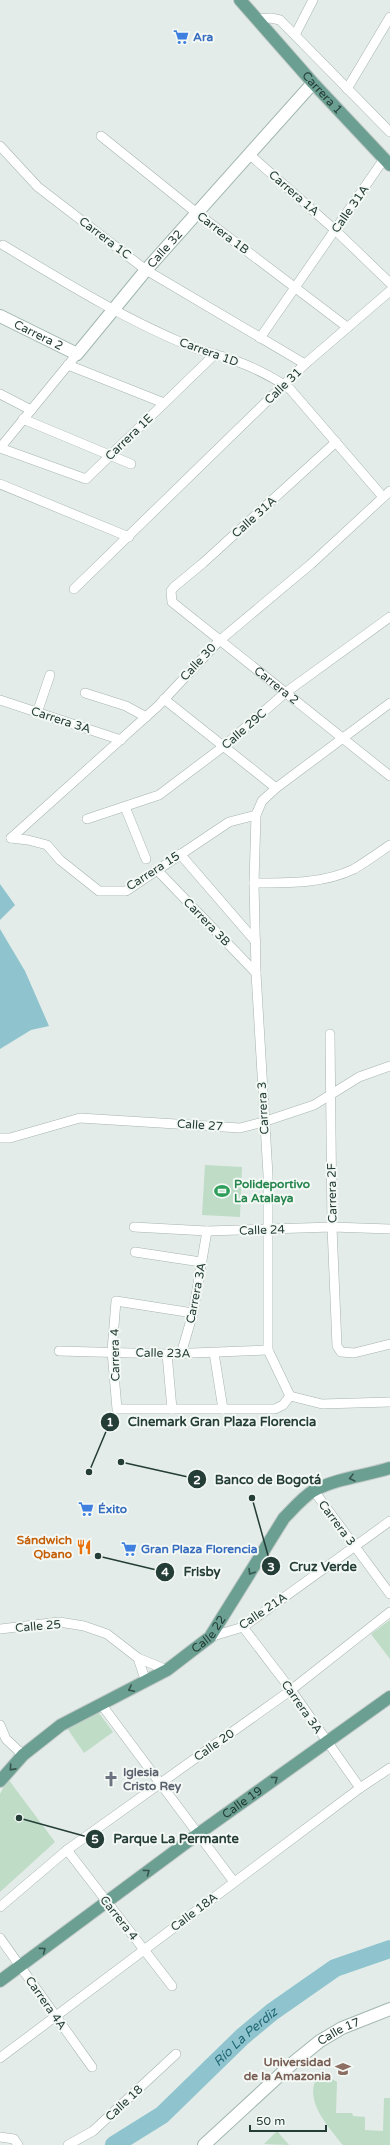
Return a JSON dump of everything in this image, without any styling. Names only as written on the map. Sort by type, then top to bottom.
[{"type":"main road","name":"Carrera 1","points":[[240,0],[313,83],[387,162]]},
{"type":"main road","name":"Calle 22","points":[[0,1782],[23,1755],[61,1725],[167,1670],[210,1637],[284,1518],[295,1506],[314,1491],[349,1478],[390,1468]]},
{"type":"main road","name":"Calle 19","points":[[0,1981],[198,1834],[390,1697]]},
{"type":"street","points":[[295,35],[313,0]]},
{"type":"street","points":[[347,89],[390,17]]},
{"type":"street","name":"Carrera 1","points":[[257,19],[271,18],[280,20],[390,132]]},
{"type":"street","name":"Calle 32","points":[[0,448],[146,270],[198,214],[313,83]]},
{"type":"street","name":"Carrera 1B","points":[[101,136],[198,214],[347,327]]},
{"type":"street","name":"Carrera 1C","points":[[0,146],[38,187],[146,270],[305,364]]},
{"type":"street","name":"Carrera 1A","points":[[250,154],[335,230],[390,283]]},
{"type":"street","name":"Calle 31A","points":[[260,338],[335,230],[387,162]]},
{"type":"street","name":"Carrera 1D","points":[[3,245],[113,311],[188,346],[215,354],[270,376],[284,385],[290,389],[336,442],[387,494]]},
{"type":"street","name":"Calle 31","points":[[129,537],[305,364],[390,291]]},
{"type":"street","name":"Carrera 2","points":[[0,316],[77,354]]},
{"type":"street","points":[[164,403],[215,354]]},
{"type":"street","name":"Carrera 1E","points":[[0,448],[86,479],[164,403],[68,365]]},
{"type":"street","points":[[0,394],[31,410]]},
{"type":"street","points":[[23,419],[131,464]]},
{"type":"street","name":"Calle 31A","points":[[171,591],[336,442]]},
{"type":"street","points":[[0,484],[129,537],[74,589]]},
{"type":"street","name":"Calle 30","points":[[11,838],[146,717],[219,641],[311,564],[387,494]]},
{"type":"street","name":"Carrera 2","points":[[171,591],[172,602],[390,776]]},
{"type":"street","name":"Calle 29C","points":[[87,819],[159,795],[224,746],[285,693],[390,617]]},
{"type":"street","points":[[37,713],[50,675]]},
{"type":"street","points":[[85,693],[126,706],[146,717]]},
{"type":"street","points":[[164,699],[276,788]]},
{"type":"street","name":"Carrera 3A","points":[[0,700],[121,740]]},
{"type":"street","points":[[256,815],[262,801],[276,788],[390,703]]},
{"type":"street","points":[[125,807],[146,859]]},
{"type":"street","name":"Carrera 15","points":[[11,838],[28,840],[47,845],[60,860],[99,891],[126,891],[229,822],[256,815]]},
{"type":"street","name":"Carrera 3","points":[[256,815],[254,883],[256,973],[263,1122],[268,1176],[268,1350],[290,1396]]},
{"type":"street","points":[[254,883],[297,883],[318,880],[353,869],[390,845]]},
{"type":"street","points":[[180,854],[256,942]]},
{"type":"street","name":"Carrera 3B","points":[[158,871],[256,973]]},
{"type":"street","name":"Carrera 2F","points":[[330,1034],[332,1227],[336,1346],[341,1352],[354,1353],[390,1344]]},
{"type":"street","name":"Calle 27","points":[[0,1138],[10,1138],[80,1118],[240,1128],[314,1105],[359,1077],[390,1066]]},
{"type":"street","name":"Calle 24","points":[[134,1227],[207,1231],[332,1227],[390,1230]]},
{"type":"street","name":"Carrera 3A","points":[[182,1354],[193,1313],[207,1231]]},
{"type":"street","points":[[135,1252],[201,1262]]},
{"type":"street","name":"Carrera 4","points":[[172,1409],[117,1409],[112,1351],[116,1301],[193,1313]]},
{"type":"street","name":"Calle 23A","points":[[59,1351],[112,1351],[182,1354],[268,1350]]},
{"type":"street","points":[[214,1353],[223,1409]]},
{"type":"street","points":[[166,1354],[172,1409],[275,1409],[284,1405],[290,1396],[322,1404],[390,1402]]},
{"type":"street","name":"Carrera 3","points":[[314,1491],[390,1594]]},
{"type":"street","name":"Calle 21A","points":[[210,1637],[243,1627],[390,1521]]},
{"type":"street","name":"Calle 20","points":[[0,1907],[67,1850],[291,1690],[390,1612]]},
{"type":"street","name":"Calle 25","points":[[0,1629],[60,1622],[84,1626],[107,1634],[138,1658],[167,1670]]},
{"type":"street","name":"Carrera 3A","points":[[243,1627],[291,1690],[360,1788]]},
{"type":"street","points":[[138,1658],[146,1682]]},
{"type":"street","points":[[101,1704],[234,1882]]},
{"type":"street","points":[[0,1728],[6,1739],[23,1755]]},
{"type":"street","name":"Calle 18A","points":[[0,2058],[55,2015],[360,1788],[390,1768]]},
{"type":"street","name":"Carrera 4","points":[[67,1850],[172,1986]]},
{"type":"street","name":"Carrera 4A","points":[[0,1938],[92,2067]]},
{"type":"street","name":"Calle 17","points":[[204,2145],[294,2062],[320,2041],[342,2028],[390,2009]]},
{"type":"street","name":"Calle 18","points":[[68,2145],[93,2131],[176,2054]]},
{"type":"street","points":[[0,2137],[14,2139],[18,2145]]},
{"type":"green space","name":"Polideportivo La Atalaya","points":[[205,1165],[242,1167],[240,1217],[202,1215]]},
{"type":"green space","points":[[390,1620],[390,1659],[371,1634]]},
{"type":"green space","points":[[96,1709],[113,1732],[84,1753],[67,1728]]},
{"type":"green space","points":[[8,1779],[55,1842],[0,1892],[0,1794]]},
{"type":"green space","points":[[320,2072],[337,2082],[336,2113],[352,2113],[353,2116],[365,2117],[365,2130],[383,2131],[384,2098],[390,2098],[390,2145],[343,2145],[341,2143],[323,2119],[314,2101],[313,2091],[315,2082]]},
{"type":"green space","points":[[277,2131],[289,2145],[264,2144]]},
{"type":"water","points":[[0,884],[15,905],[0,920]]},
{"type":"water","points":[[0,929],[25,971],[49,1026],[31,1030],[0,1049]]},
{"type":"waterway","name":"Río La Perdiz","points":[[114,2145],[162,2115],[242,2037],[272,2012],[335,1968],[390,1949]]},
{"type":"place","name":"Ara","points":[[181,37]]},
{"type":"place","name":"Polideportivo La Atalaya","points":[[222,1191]]},
{"type":"place","name":"Banco de Bogotá","points":[[121,1462]]},
{"type":"place","name":"Cinemark Gran Plaza Florencia","points":[[89,1472]]},
{"type":"place","name":"Cruz Verde","points":[[252,1498]]},
{"type":"place","name":"Éxito","points":[[86,1509]]},
{"type":"place","name":"Sándwich Qbano","points":[[84,1547]]},
{"type":"place","name":"Gran Plaza Florencia","points":[[129,1549]]},
{"type":"place","name":"Frisby","points":[[98,1556]]},
{"type":"place","name":"Iglesia Cristo Rey","points":[[111,1779]]},
{"type":"place","name":"Parque La Permante","points":[[19,1818]]},
{"type":"place","name":"Universidad de la Amazonia","points":[[343,2069]]}]
